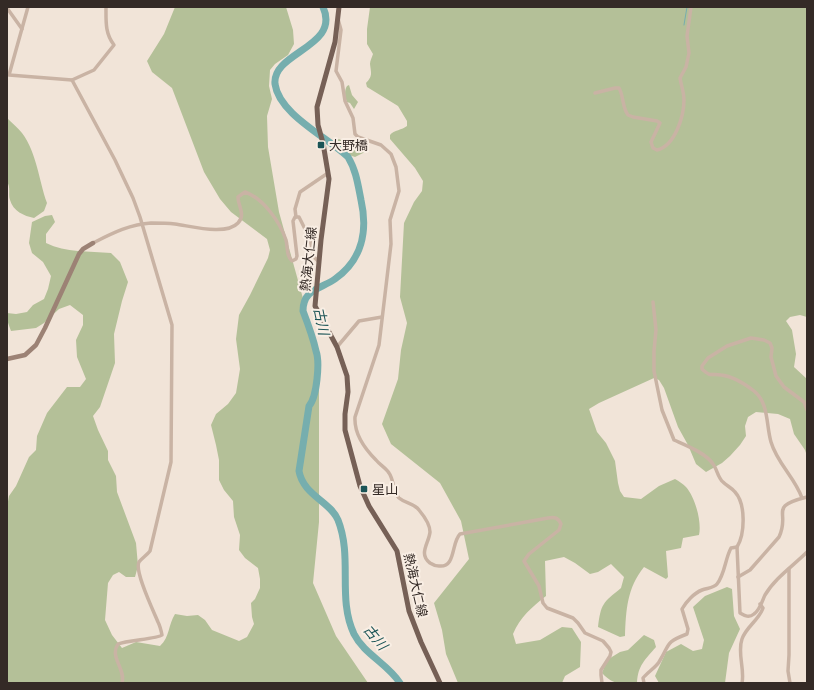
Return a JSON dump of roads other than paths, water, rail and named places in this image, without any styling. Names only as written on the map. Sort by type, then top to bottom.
[{"type":"main road","name":"熱海大仁線","points":[[339,7],[335,42],[317,107],[319,129],[323,144],[329,187],[315,294],[316,310],[336,347],[347,376],[348,392],[344,414],[345,430],[360,486],[372,511],[397,551],[409,611],[421,642],[440,683]]},
{"type":"street","points":[[28,7],[9,75],[72,80],[94,70],[114,45],[109,38],[106,26],[106,7]]},
{"type":"street","points":[[594,93],[619,88],[623,104],[628,115],[657,121],[660,123],[650,142],[653,148],[657,150],[666,145],[676,132],[683,107],[683,89],[680,78],[686,67],[689,53],[687,36],[691,7]]},
{"type":"street","points":[[7,8],[22,29]]},
{"type":"street","points":[[338,18],[341,30],[336,71],[342,82],[345,101],[353,118],[355,134],[358,137],[381,145],[388,150],[394,159],[399,191],[390,220],[391,244],[379,345],[355,413],[355,424],[362,443],[376,461],[388,471],[397,496],[404,502],[415,505],[427,523],[430,534],[425,547],[426,558],[430,563],[437,566],[446,566],[448,564],[457,538],[460,534],[548,518],[555,517],[558,519],[561,524],[559,530],[529,554],[524,561],[539,586],[543,603],[546,608],[573,618],[585,633],[603,641],[609,648],[611,652],[602,670],[602,683]]},
{"type":"street","points":[[72,80],[115,160],[133,198],[172,325],[171,462],[150,551],[139,562],[138,567],[142,583],[162,635],[159,637],[135,639],[118,644],[115,648],[115,655],[123,674],[122,683]]},
{"type":"street","points":[[7,360],[25,355],[36,345],[79,254],[83,249],[116,232],[142,224],[174,224],[218,230],[233,227],[239,223],[242,211],[238,197],[245,192],[256,198],[277,220],[286,239],[289,258],[294,261],[297,256],[293,221],[296,217],[295,209],[300,190],[328,173]]},
{"type":"street","points":[[296,217],[300,218],[312,244],[312,254],[319,262]]},
{"type":"street","points":[[653,302],[656,330],[654,371],[662,410],[674,440],[691,447],[708,459],[712,463],[722,482],[735,492],[740,500],[744,526],[740,542],[737,547],[740,613],[745,616],[752,616],[773,584],[807,552]]},
{"type":"street","points":[[336,347],[359,321],[382,317]]},
{"type":"street","points":[[802,498],[799,490],[774,450],[769,431],[767,414],[758,396],[752,389],[735,379],[721,375],[708,374],[702,369],[702,366],[708,358],[727,346],[751,338],[764,340],[770,343],[772,348],[771,357],[776,376],[784,387],[804,402],[807,410]]},
{"type":"street","points":[[738,577],[750,570],[779,537],[782,531],[782,510],[784,506],[788,502],[807,497]]},
{"type":"street","points":[[644,683],[643,678],[659,662],[668,644],[674,639],[687,634],[688,629],[682,609],[684,605],[698,592],[718,583],[725,568],[731,548],[737,547]]},
{"type":"street","points":[[789,569],[790,655],[788,671],[790,683]]},
{"type":"street","points":[[742,683],[743,670],[740,648],[741,640],[745,632],[761,613],[763,608],[760,604]]},
{"type":"waterway","name":"古川","points":[[323,7],[326,20],[323,31],[315,41],[284,64],[277,73],[275,84],[278,95],[294,115],[348,157],[356,178],[364,223],[361,244],[351,263],[335,279],[309,294],[304,304],[303,311],[312,336],[317,356],[318,371],[316,388],[312,402],[309,406],[299,471],[306,486],[330,508],[338,520],[344,549],[346,606],[354,634],[358,641],[389,670],[400,683]]},
{"type":"waterway","points":[[684,25],[687,7]]},
{"type":"place","name":"大野橋","points":[[321,145]]},
{"type":"place","name":"星山","points":[[364,489]]}]
